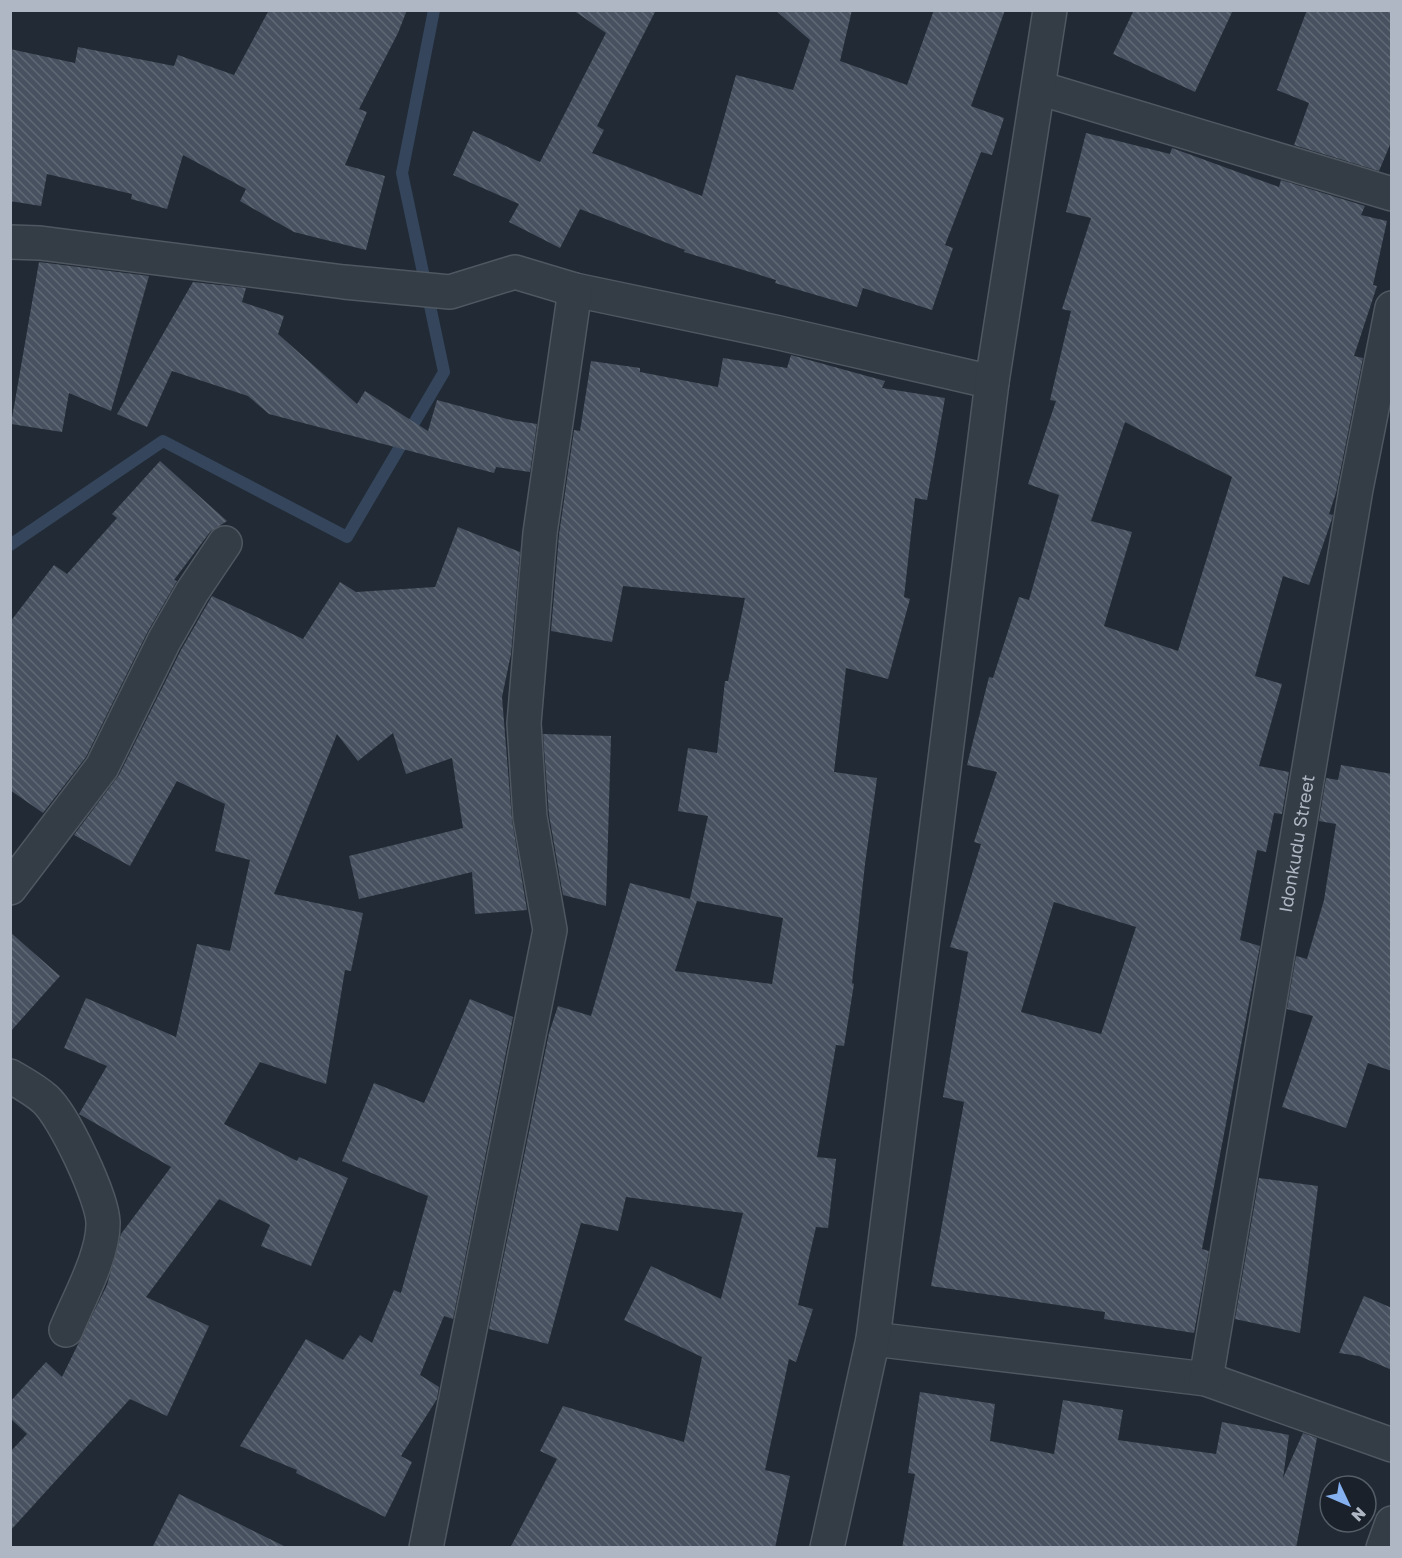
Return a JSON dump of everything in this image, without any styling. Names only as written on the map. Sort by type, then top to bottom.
[{"type":"street","points":[[827,1548],[873,1339],[992,382],[1050,10]]},
{"type":"street","points":[[1039,88],[1392,194]]},
{"type":"street","points":[[10,242],[40,243],[344,282],[450,292],[515,272],[575,290],[775,332],[992,382]]},
{"type":"street","points":[[426,1548],[550,930],[530,817],[524,723],[540,532],[575,290]]},
{"type":"street","name":"Idonkudu Street","points":[[1206,1379],[1356,489],[1392,308]]},
{"type":"street","points":[[10,888],[102,767],[164,641],[192,592],[225,543]]},
{"type":"street","points":[[10,1076],[46,1100],[65,1128],[96,1191],[103,1222],[99,1250],[66,1330]]},
{"type":"street","points":[[873,1339],[1206,1379],[1392,1445]]},
{"type":"street","points":[[1383,1548],[1392,1523]]},
{"type":"building","points":[[269,10],[407,10],[398,33],[359,109],[367,112],[345,165],[385,176],[366,250],[294,232],[240,201],[246,189],[183,155],[167,209],[131,199],[132,194],[47,174],[41,206],[10,201],[10,49],[75,63],[78,47],[174,66],[178,55],[234,75]]},
{"type":"building","points":[[573,10],[656,10],[597,126],[604,130],[592,153],[702,196],[736,75],[793,90],[810,40],[775,10],[852,10],[840,61],[907,85],[934,10],[1005,10],[971,106],[1004,118],[992,155],[981,152],[945,245],[953,248],[932,310],[863,288],[857,307],[775,283],[776,280],[684,252],[685,250],[580,209],[560,248],[509,222],[519,204],[453,175],[473,131],[540,162],[606,33]]},
{"type":"building","points":[[1134,10],[1233,10],[1195,92],[1113,54]]},
{"type":"building","points":[[1307,10],[1392,10],[1392,140],[1379,171],[1294,145],[1309,103],[1277,90]]},
{"type":"building","points":[[1086,133],[1170,154],[1172,148],[1279,187],[1281,180],[1365,206],[1361,215],[1387,221],[1373,285],[1377,286],[1354,356],[1363,358],[1336,493],[1329,514],[1333,515],[1332,519],[1309,585],[1283,576],[1255,676],[1282,684],[1259,766],[1289,772],[1282,814],[1274,813],[1266,852],[1257,850],[1240,940],[1260,946],[1202,1249],[1209,1251],[1194,1333],[1104,1319],[1105,1312],[931,1286],[964,1102],[943,1097],[968,952],[950,947],[981,844],[974,842],[997,772],[967,765],[989,677],[993,678],[1019,597],[1029,600],[1059,495],[1028,484],[1056,401],[1050,400],[1071,311],[1062,309],[1091,218],[1066,212]],"holes":[[[1125,422],[1232,477],[1178,651],[1104,626],[1132,532],[1091,521]],[[1054,902],[1136,927],[1101,1034],[1021,1012]]]},
{"type":"building","points":[[39,262],[149,276],[111,411],[69,393],[62,432],[11,424]]},
{"type":"building","points":[[193,282],[246,288],[242,302],[284,316],[278,334],[357,404],[365,391],[428,431],[437,400],[511,420],[537,424],[530,472],[496,467],[494,473],[269,414],[248,396],[172,371],[147,427],[117,414]]},
{"type":"building","points":[[791,355],[885,381],[882,388],[945,398],[927,500],[915,498],[904,597],[910,599],[888,679],[846,668],[834,772],[877,778],[865,864],[852,983],[854,984],[844,1046],[836,1045],[817,1157],[836,1159],[828,1228],[816,1227],[798,1305],[813,1309],[796,1362],[789,1359],[765,1470],[790,1476],[775,1548],[510,1548],[557,1459],[540,1451],[563,1406],[684,1442],[702,1357],[624,1320],[651,1266],[721,1299],[743,1213],[626,1197],[618,1231],[581,1223],[548,1344],[489,1329],[549,1033],[558,1006],[591,1016],[630,883],[690,899],[708,816],[678,811],[688,748],[717,753],[725,681],[728,681],[745,598],[623,586],[612,642],[551,631],[559,535],[574,430],[580,431],[591,361],[640,368],[640,372],[718,387],[723,358],[787,368]],"holes":[[[697,901],[783,918],[772,984],[675,971]]]},
{"type":"building","points":[[160,461],[227,521],[210,532],[174,580],[177,581],[147,633],[86,757],[43,813],[10,790],[10,622],[54,565],[67,574],[117,518],[112,514]]},
{"type":"building","points":[[458,527],[520,552],[511,654],[502,697],[512,820],[527,910],[475,914],[472,872],[359,899],[349,856],[463,828],[452,758],[406,774],[393,733],[358,761],[337,734],[274,894],[363,913],[351,971],[345,970],[326,1084],[260,1062],[224,1124],[297,1161],[299,1157],[348,1178],[311,1266],[261,1246],[270,1225],[219,1199],[146,1297],[209,1326],[167,1416],[130,1399],[10,1531],[10,1452],[27,1434],[10,1418],[10,1402],[46,1362],[62,1377],[107,1285],[121,1234],[171,1167],[79,1114],[107,1066],[64,1048],[86,998],[176,1037],[197,944],[230,951],[250,860],[215,851],[225,804],[177,781],[130,866],[74,835],[119,775],[181,650],[212,596],[303,639],[340,582],[356,592],[435,587]]},
{"type":"building","points":[[543,734],[611,736],[606,906],[563,895],[549,815]]},
{"type":"building","points":[[1341,765],[1392,774],[1392,1071],[1368,1063],[1346,1128],[1282,1107],[1313,1016],[1287,1009],[1296,956],[1307,959],[1324,900],[1336,824],[1319,821],[1326,778],[1338,780]]},
{"type":"building","points":[[10,932],[60,976],[10,1032]]},
{"type":"building","points":[[470,999],[513,1017],[453,1319],[444,1316],[420,1375],[439,1387],[437,1399],[401,1456],[412,1462],[385,1517],[296,1473],[297,1470],[240,1446],[306,1339],[343,1360],[360,1335],[372,1343],[394,1290],[401,1293],[428,1196],[342,1161],[374,1083],[424,1103]]},
{"type":"building","points":[[1259,1178],[1318,1186],[1300,1333],[1235,1319]]},
{"type":"building","points":[[1364,1296],[1392,1308],[1392,1370],[1359,1356],[1339,1353]]},
{"type":"building","points":[[920,1392],[995,1404],[990,1441],[1054,1454],[1063,1400],[1123,1410],[1118,1440],[1216,1454],[1222,1422],[1289,1435],[1283,1478],[1303,1433],[1317,1438],[1296,1548],[902,1548],[915,1474],[908,1473]]},
{"type":"building","points":[[179,1494],[288,1548],[152,1548]]},
{"type":"waterway","points":[[10,545],[163,441],[347,537],[444,372],[402,173],[434,10]]}]
